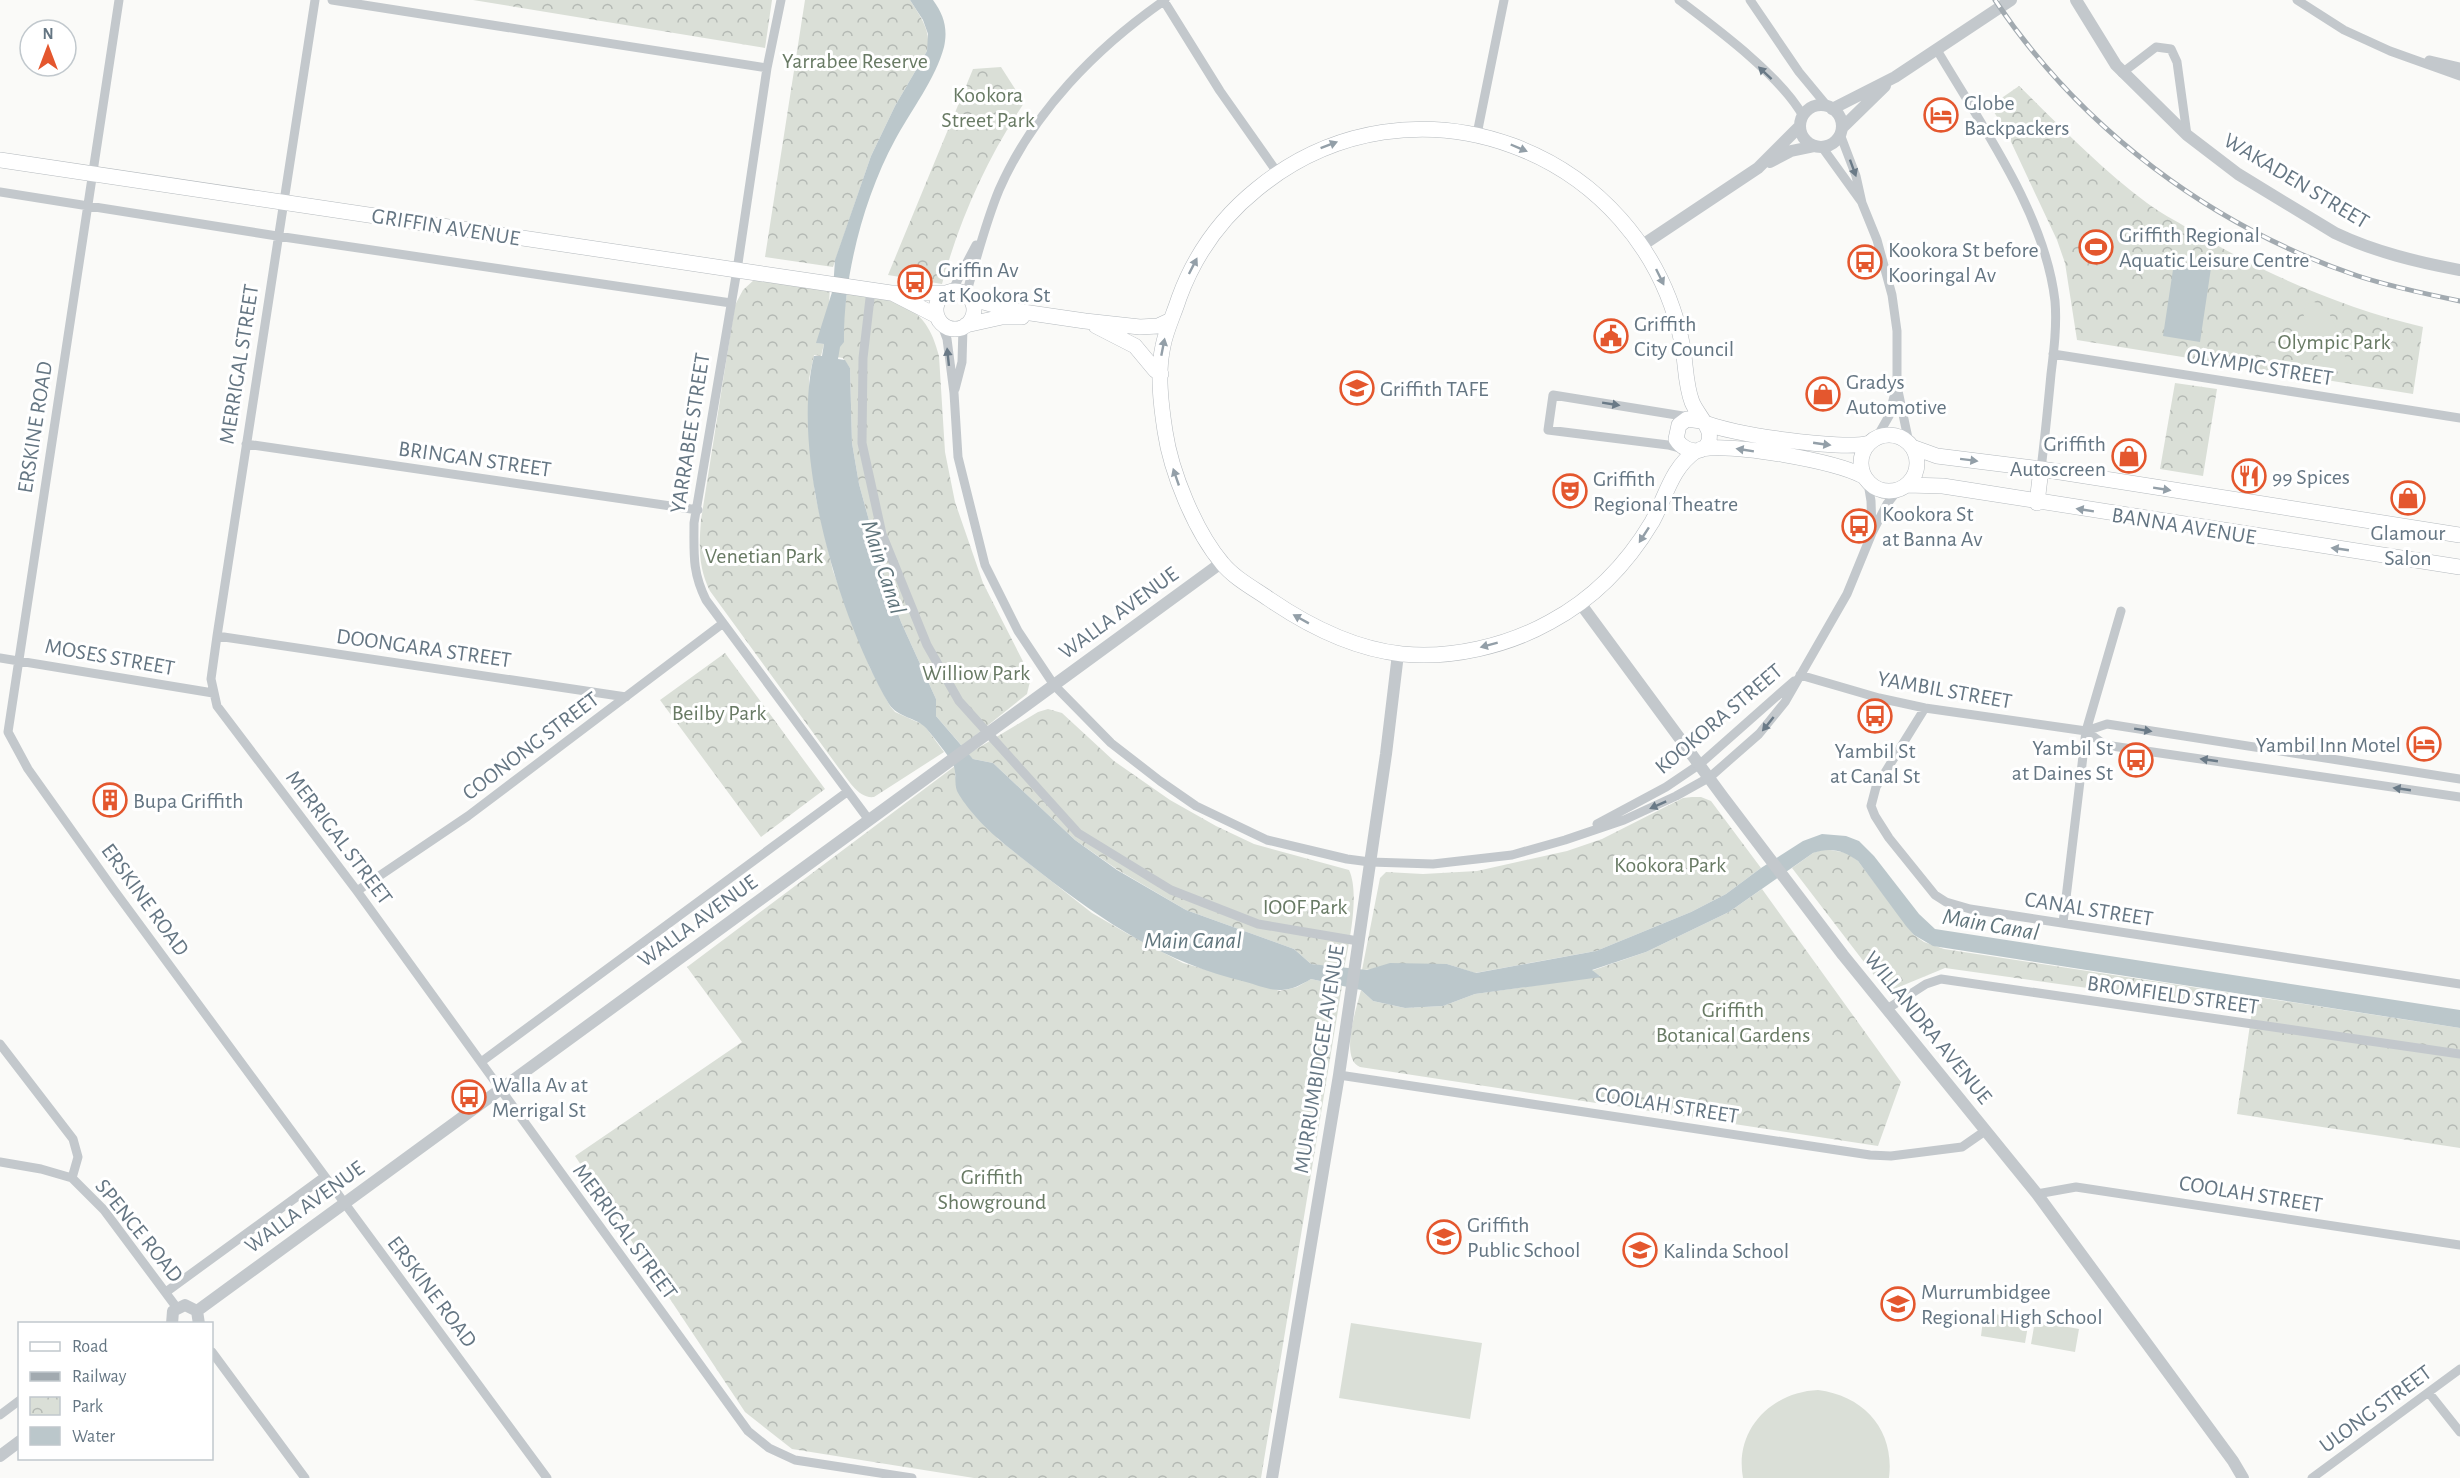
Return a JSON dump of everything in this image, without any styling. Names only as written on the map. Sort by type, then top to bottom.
[{"type":"main road","points":[[1399,129],[1477,134],[1518,147],[1580,180],[1612,210],[1641,246],[1660,276],[1669,296],[1682,338],[1690,395],[1699,420],[1709,436],[1676,472],[1654,518],[1628,557],[1614,574],[1580,603],[1546,625],[1509,640],[1463,652],[1398,654],[1321,629],[1285,610],[1238,578],[1221,563],[1177,481],[1167,444],[1162,410],[1161,352],[1186,278],[1208,240],[1238,204],[1277,172],[1316,151],[1368,134],[1399,129]]},
{"type":"main road","name":"GRIFFIN AVENUE","points":[[0,160],[891,293],[958,294],[1016,311],[1064,319]]},
{"type":"main road","name":"GRIFFIN AVENUE","points":[[891,293],[939,320]]},
{"type":"main road","points":[[958,294],[973,308],[973,314],[964,326],[954,329],[939,320],[938,300],[958,294]]},
{"type":"main road","name":"GRIFFIN AVENUE","points":[[964,326],[1002,317],[1064,319],[1140,327],[1158,326],[1171,320]]},
{"type":"main road","name":"GRIFFIN AVENUE","points":[[1085,321],[1136,346],[1155,370],[1161,374]]},
{"type":"main road","points":[[1699,420],[1720,429],[1842,446],[1861,446],[1873,440],[1897,436],[1911,445],[1917,464],[1915,476],[1902,488],[1885,492],[1841,466],[1720,446],[1694,450],[1678,444],[1675,434],[1682,421],[1699,420]]},
{"type":"main road","points":[[1779,455],[1781,438]]},
{"type":"main road","points":[[1865,479],[1860,462],[1862,455],[1873,440]]},
{"type":"main road","name":"BANNA AVENUE","points":[[1911,445],[1937,456],[2041,469],[2460,535]]},
{"type":"main road","points":[[2037,503],[2041,469]]},
{"type":"main road","name":"BANNA AVENUE","points":[[1902,488],[1943,486],[2037,503],[2460,567]]},
{"type":"street","name":"ERSKINE ROAD","points":[[119,0],[8,732],[18,753],[114,890],[547,1478]]},
{"type":"street","name":"MERRIGAL STREET","points":[[315,0],[277,236],[211,679],[217,706],[357,891],[748,1431],[769,1448],[795,1460],[912,1478]]},
{"type":"street","points":[[332,0],[767,68]]},
{"type":"street","name":"YARRABEE STREET","points":[[781,0],[767,68],[737,270],[694,523],[692,552],[696,580],[706,600],[869,820]]},
{"type":"street","points":[[958,294],[1009,169],[1050,107],[1095,56],[1165,0],[1220,91],[1277,172]]},
{"type":"street","points":[[1477,134],[1504,0]]},
{"type":"street","points":[[1678,0],[1726,36],[1794,100],[1804,138],[1818,146],[1862,203]]},
{"type":"street","points":[[1750,0],[1799,72],[1838,114],[1862,203],[1882,258],[1895,314],[1897,386],[1911,445]]},
{"type":"street","points":[[1758,168],[1814,107],[1830,108],[1895,77],[2011,0]]},
{"type":"street","name":"WAKADEN STREET","points":[[2076,0],[2093,31],[2122,73],[2187,135],[2232,170],[2335,233],[2355,242],[2402,258],[2460,270]]},
{"type":"street","points":[[2297,0],[2344,30],[2409,58],[2460,76]]},
{"type":"street","points":[[2122,73],[2156,47],[2171,49],[2177,62],[2187,135]]},
{"type":"street","points":[[1937,50],[1992,142],[2033,222],[2048,261],[2055,301],[2053,354],[2041,469]]},
{"type":"street","points":[[2409,58],[2460,67]]},
{"type":"street","points":[[1641,246],[1758,168],[1791,152],[1833,143],[1841,131],[1895,77]]},
{"type":"street","name":"GRIFFIN AVENUE","points":[[0,192],[277,236],[731,303]]},
{"type":"street","points":[[958,294],[986,228]]},
{"type":"street","points":[[871,290],[863,358],[862,443],[882,534],[927,645],[959,701],[1078,833],[1171,890],[1258,924],[1358,941]]},
{"type":"street","name":"KOOKORA STREET","points":[[939,320],[947,339],[954,393],[958,457],[985,565],[1018,631],[1054,685],[1111,743],[1196,806],[1268,840],[1309,851],[1370,862],[1433,864],[1512,855],[1624,820],[1710,777],[1759,734],[1785,702],[1847,594],[1872,533],[1887,504],[1902,488]]},
{"type":"street","name":"KOOKORA STREET","points":[[954,393],[962,362],[964,326]]},
{"type":"street","name":"OLYMPIC STREET","points":[[2053,354],[2460,418]]},
{"type":"street","points":[[1873,440],[1889,416],[1897,386]]},
{"type":"street","points":[[1694,450],[1548,430],[1553,395],[1699,420]]},
{"type":"street","name":"BRINGAN STREET","points":[[246,444],[698,510]]},
{"type":"street","name":"KOOKORA STREET","points":[[1865,479],[1871,501],[1872,533]]},
{"type":"street","name":"WALLA AVENUE","points":[[198,1317],[344,1204],[1221,563]]},
{"type":"street","name":"WILLANDRA AVENUE","points":[[1580,603],[1789,884],[2037,1194],[2233,1461],[2243,1478]]},
{"type":"street","points":[[2063,923],[2086,731],[2121,611]]},
{"type":"street","name":"COONONG STREET","points":[[357,891],[468,816],[722,624]]},
{"type":"street","name":"DOONGARA STREET","points":[[217,636],[626,697]]},
{"type":"street","name":"MURRUMBIDGEE AVENUE","points":[[1271,1475],[1339,1075],[1398,654]]},
{"type":"street","name":"MOSES STREET","points":[[0,658],[213,693]]},
{"type":"street","name":"KOOKORA STREET","points":[[1565,840],[1666,787],[1700,764],[1800,675]]},
{"type":"street","name":"YAMBIL STREET","points":[[1800,675],[1879,698],[1925,708],[2086,731],[2107,724],[2460,779]]},
{"type":"street","name":"CANAL STREET","points":[[1925,708],[1876,787],[1871,806],[1875,816],[1927,886],[1946,902],[1970,909],[2460,984]]},
{"type":"street","name":"YAMBIL STREET","points":[[2086,731],[2105,745],[2460,797]]},
{"type":"street","name":"WALLA AVENUE","points":[[481,1062],[847,792]]},
{"type":"street","name":"BROMFIELD STREET","points":[[1887,1009],[1926,984],[1941,979],[2460,1054]]},
{"type":"street","points":[[0,1044],[73,1139],[78,1157],[72,1178]]},
{"type":"street","name":"COOLAH STREET","points":[[1339,1075],[1870,1155],[1891,1156],[1962,1147],[1985,1131]]},
{"type":"street","name":"SPENCE ROAD","points":[[0,1162],[41,1169],[72,1178],[104,1210],[177,1308]]},
{"type":"street","name":"WALLA AVENUE","points":[[166,1292],[324,1177]]},
{"type":"street","name":"COOLAH STREET","points":[[2037,1194],[2056,1189],[2084,1188],[2460,1245]]},
{"type":"street","points":[[172,1322],[171,1316],[177,1308],[190,1305],[198,1317]]},
{"type":"street","points":[[213,1353],[304,1478]]},
{"type":"street","name":"ULONG STREET","points":[[2312,1478],[2460,1369]]},
{"type":"street","points":[[2428,1393],[2460,1432]]},
{"type":"street","points":[[0,1415],[18,1402]]},
{"type":"street","points":[[0,1456],[18,1442]]},
{"type":"green space","points":[[473,0],[772,0],[765,48]]},
{"type":"green space","name":"Yarrabee Reserve","points":[[805,0],[910,0],[924,24],[928,37],[927,51],[895,106],[871,156],[833,267],[765,257]]},
{"type":"green space","name":"Kookora Street Park","points":[[1001,67],[1024,103],[1010,124],[975,190],[942,284],[888,275],[973,69]]},
{"type":"green space","name":"Olympic Park","points":[[2019,86],[2097,162],[2162,213],[2245,260],[2302,287],[2392,319],[2423,327],[2413,394],[2077,340],[2065,263],[2057,240],[2005,129],[1990,106]]},
{"type":"green space","name":"Venetian Park","points":[[755,279],[830,288],[828,318],[817,343],[824,344],[821,356],[814,355],[809,379],[809,429],[815,494],[833,571],[870,668],[890,706],[895,712],[924,725],[944,752],[874,797],[858,792],[850,782],[710,591],[701,565],[701,520],[735,305],[743,290]]},
{"type":"green space","name":"Williow Park","points":[[847,293],[880,298],[906,307],[926,324],[933,338],[939,356],[945,452],[955,502],[983,583],[1031,677],[1027,694],[962,746],[936,716],[936,699],[901,622],[884,575],[859,484],[852,443],[850,368],[843,358],[837,357]]},
{"type":"green space","name":"Olympic Park","points":[[2314,302],[2321,305],[2332,319],[2347,363],[2342,365],[2343,368],[2324,375],[2303,313],[2305,305]]},
{"type":"green space","points":[[2175,383],[2217,389],[2203,476],[2160,469]]},
{"type":"green space","name":"Beilby Park","points":[[725,653],[825,789],[761,837],[660,700]]},
{"type":"green space","name":"IOOF Park","points":[[1048,709],[1062,713],[1114,761],[1170,800],[1216,826],[1254,844],[1349,870],[1354,892],[1354,905],[1344,969],[1311,964],[1294,949],[1186,910],[1118,870],[1075,840],[993,763],[973,759],[968,754],[1038,712]]},
{"type":"green space","name":"Griffith Showground","points":[[955,766],[955,776],[998,839],[1092,913],[1128,934],[1183,963],[1280,991],[1297,987],[1311,979],[1342,986],[1261,1478],[974,1478],[792,1449],[745,1412],[575,1156],[742,1042],[687,967]]},
{"type":"green space","name":"Kookora Park","points":[[1701,797],[1711,801],[1761,868],[1726,894],[1691,912],[1596,951],[1475,973],[1447,964],[1362,970],[1380,878],[1386,872],[1423,874],[1477,871],[1567,851],[1602,839],[1683,798]]},
{"type":"green space","points":[[1824,849],[1848,853],[1858,861],[1914,935],[1924,942],[1944,949],[2460,1028],[2460,1148],[2237,1114],[2252,1011],[1945,968],[1887,992],[1792,868],[1813,853]]},
{"type":"green space","name":"Griffith Botanical Gardens","points":[[1762,889],[1901,1082],[1878,1146],[1360,1067],[1354,1062],[1351,1054],[1351,1032],[1361,990],[1373,1001],[1405,1008],[1443,1006],[1475,994],[1600,976],[1591,971],[1646,952],[1729,912]]},
{"type":"green space","points":[[1984,1312],[2029,1320],[2025,1343],[1981,1336]]},
{"type":"green space","points":[[2035,1321],[2079,1329],[2075,1352],[2031,1344]]},
{"type":"green space","points":[[1351,1323],[1482,1343],[1470,1419],[1339,1398]]},
{"type":"green space","points":[[1818,1390],[1850,1400],[1863,1408],[1873,1419],[1882,1431],[1887,1445],[1890,1461],[1889,1478],[1743,1478],[1744,1444],[1760,1416],[1786,1398],[1801,1392]]},
{"type":"water","name":"Main Canal","points":[[910,0],[933,0],[940,11],[946,34],[935,71],[895,140],[874,186],[852,265],[847,291],[844,342],[840,347],[838,359],[845,360],[850,368],[852,443],[859,484],[884,575],[901,622],[936,699],[936,716],[973,759],[993,763],[1075,840],[1117,870],[1186,910],[1294,949],[1311,964],[1367,970],[1390,963],[1447,964],[1476,973],[1596,951],[1691,912],[1726,894],[1803,841],[1822,834],[1846,836],[1859,841],[1874,856],[1919,914],[1935,929],[2460,1010],[2460,1028],[1933,946],[1914,935],[1906,926],[1858,861],[1847,854],[1831,850],[1813,853],[1729,912],[1646,952],[1592,970],[1601,977],[1475,994],[1443,1006],[1405,1008],[1373,1001],[1361,990],[1311,979],[1290,989],[1269,989],[1189,964],[1113,925],[1041,873],[986,828],[958,793],[954,767],[926,728],[897,712],[889,704],[870,669],[853,627],[837,582],[824,534],[814,486],[809,439],[808,395],[814,356],[822,356],[824,344],[816,343],[833,289],[835,260],[871,156],[895,106],[927,51],[928,34],[923,20]]},
{"type":"water","points":[[2174,263],[2211,268],[2200,342],[2163,336]]},
{"type":"railway","points":[[1995,0],[2029,47],[2067,91],[2109,131],[2154,168],[2202,201],[2252,230],[2304,255],[2358,276],[2460,301]]},
{"type":"place","name":"Globe Backpackers","points":[[1941,115]]},
{"type":"place","name":"Griffith Regional Aquatic Leisure Centre","points":[[2096,247]]},
{"type":"place","name":"Kookora St before Kooringal Av","points":[[1865,262]]},
{"type":"place","name":"Griffin Av at Kookora St","points":[[915,282]]},
{"type":"place","name":"Griffith City Council","points":[[1611,336]]},
{"type":"place","name":"Griffith TAFE","points":[[1357,388]]},
{"type":"place","name":"Gradys Automotive","points":[[1823,394]]},
{"type":"place","name":"Griffith Autoscreen","points":[[2129,456]]},
{"type":"place","name":"99 Spices","points":[[2249,476]]},
{"type":"place","name":"Griffith Regional Theatre","points":[[1570,491]]},
{"type":"place","name":"Glamour Salon","points":[[2408,498]]},
{"type":"place","name":"Kookora St at Banna Av","points":[[1859,526]]},
{"type":"place","name":"Yambil St at Canal St","points":[[1875,716]]},
{"type":"place","name":"Yambil Inn Motel","points":[[2424,744]]},
{"type":"place","name":"Yambil St at Daines St","points":[[2136,760]]},
{"type":"place","name":"Bupa Griffith","points":[[110,800]]},
{"type":"place","name":"Walla Av at Merrigal St","points":[[469,1097]]},
{"type":"place","name":"Griffith Public School","points":[[1444,1237]]},
{"type":"place","name":"Kalinda School","points":[[1640,1250]]},
{"type":"place","name":"Murrumbidgee Regional High School","points":[[1898,1304]]}]
